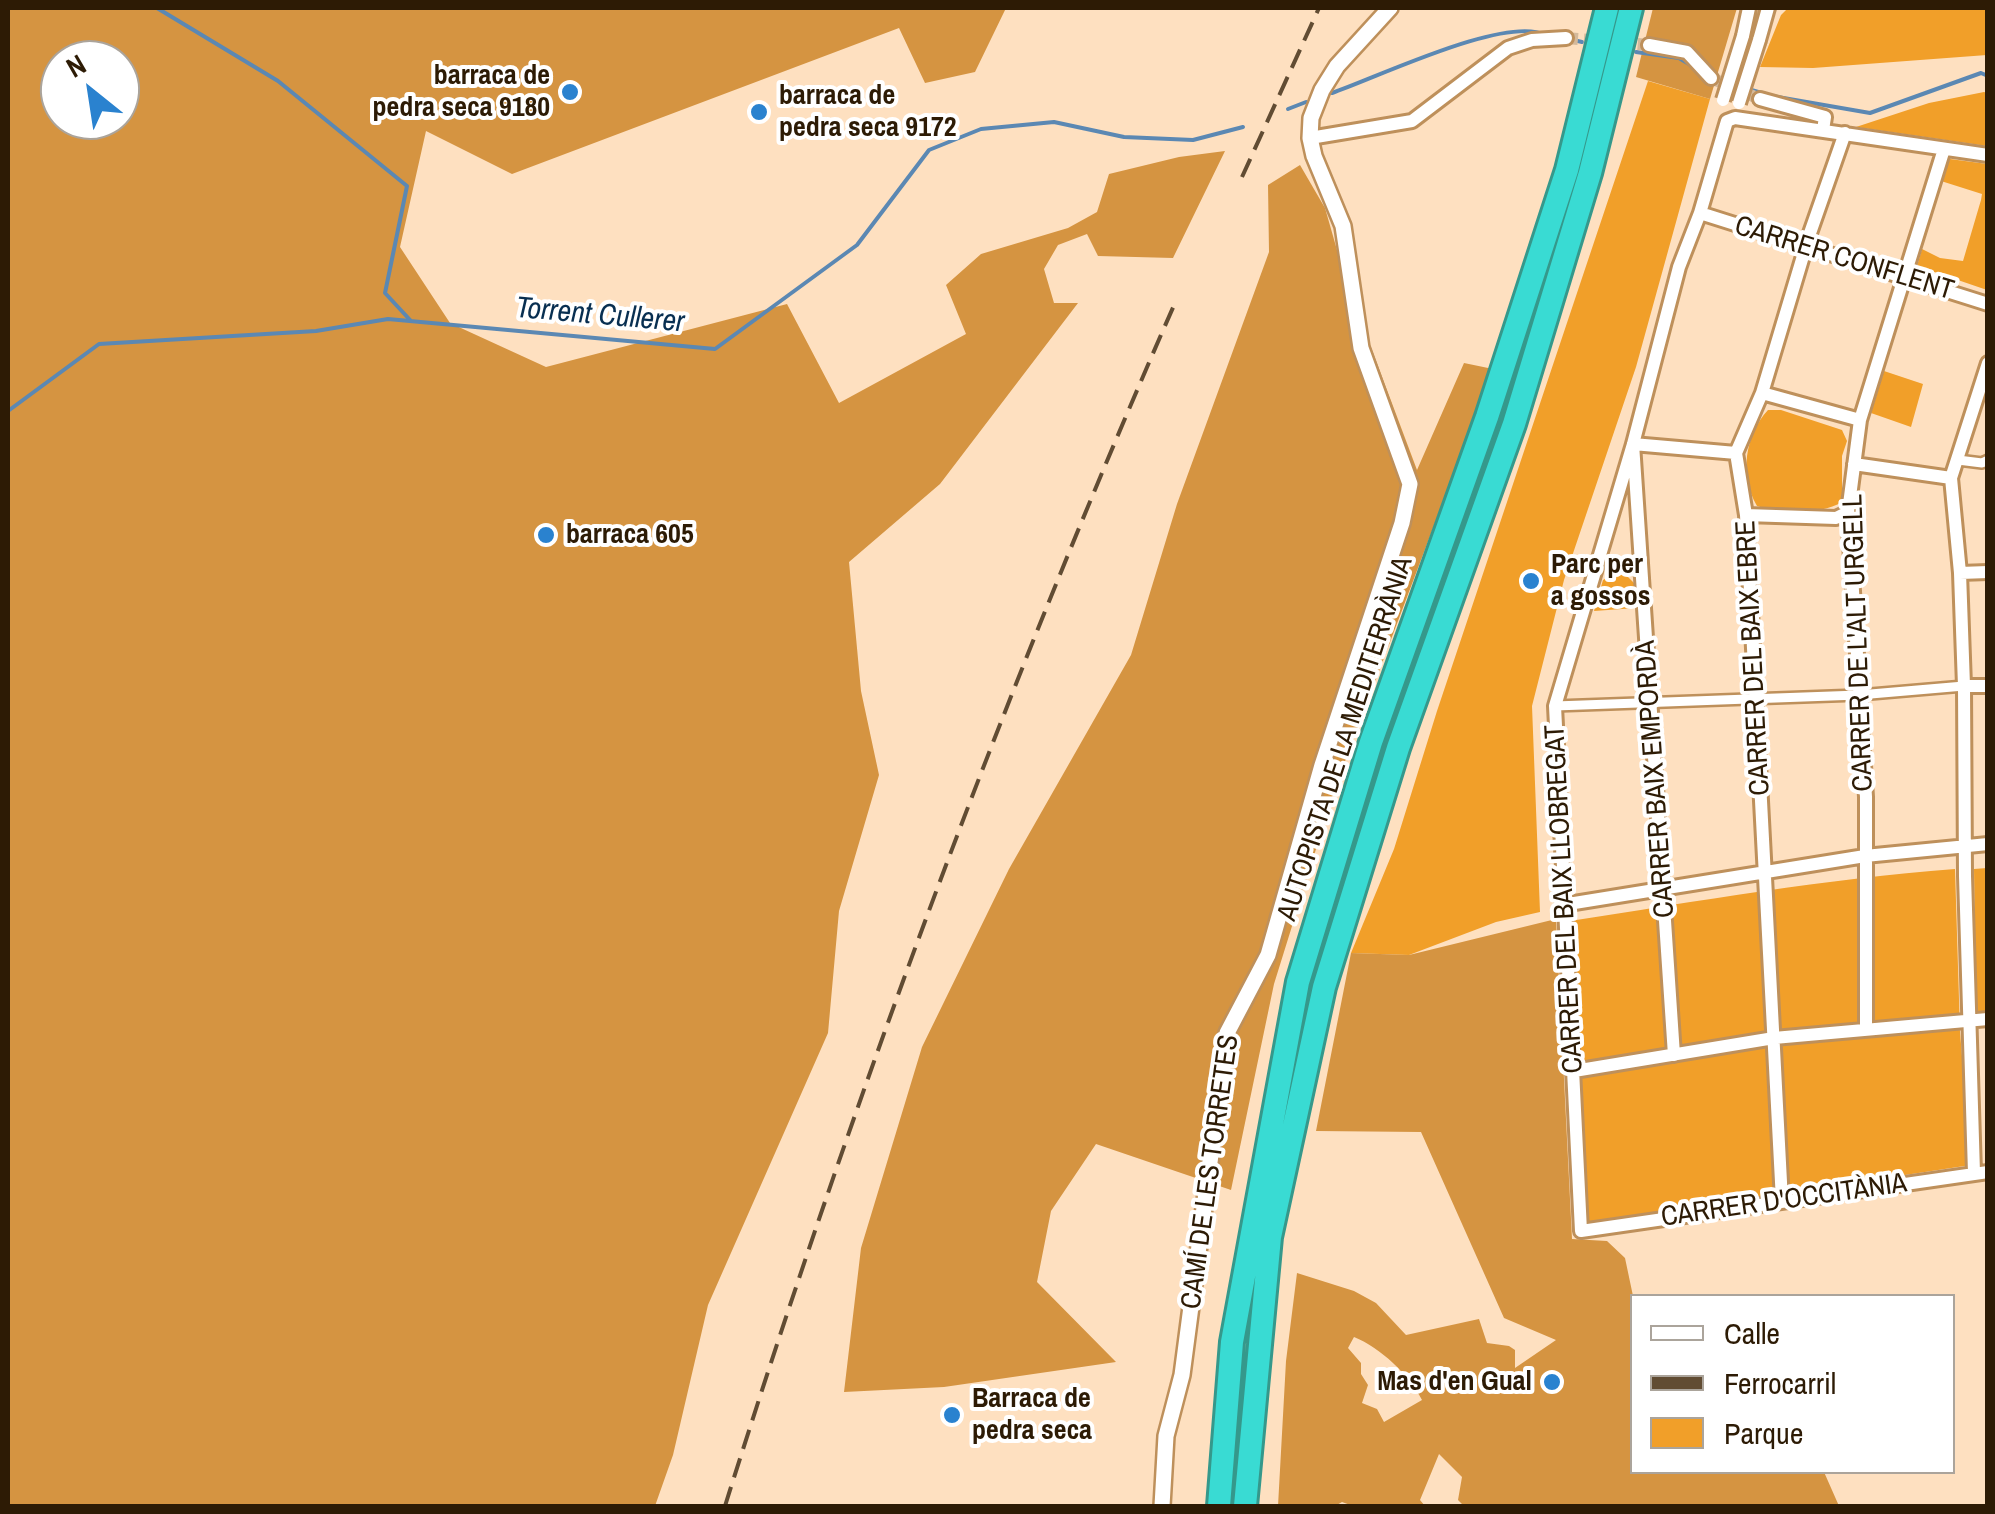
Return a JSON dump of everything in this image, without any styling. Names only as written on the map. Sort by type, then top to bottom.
[{"type":"highway","name":"AUTOPISTA DE LA MEDITERRÀNIA","points":[[1219,1506],[1232,1342],[1298,982],[1371,742],[1488,417],[1567,170],[1607,8]]},
{"type":"highway","name":"AUTOPISTA DE LA MEDITERRÀNIA","points":[[1245,1506],[1270,1238],[1324,987],[1398,748],[1520,407],[1590,173],[1631,8]]},
{"type":"street","points":[[1390,8],[1329,78],[1312,118],[1310,138],[1412,121],[1508,48],[1532,40],[1566,38]]},
{"type":"street","points":[[1731,117],[1723,100],[1749,8]]},
{"type":"street","points":[[1731,117],[1740,102],[1768,8]]},
{"type":"street","points":[[1649,46],[1686,52],[1711,78]]},
{"type":"street","points":[[1760,100],[1826,117],[1823,130]]},
{"type":"street","points":[[1731,117],[1988,155]]},
{"type":"street","name":"CARRER DEL BAIX LLOBREGAT","points":[[1582,1230],[1562,904],[1555,706],[1632,444],[1679,266],[1731,117]]},
{"type":"street","points":[[1632,444],[1736,453],[1762,393],[1845,134]]},
{"type":"street","name":"CAMÍ DE LES TORRETES","points":[[1162,1506],[1166,1436],[1182,1375],[1227,1033],[1268,955],[1322,765],[1402,523],[1410,484],[1362,348],[1350,256],[1310,138]]},
{"type":"street","name":"CARRER DE L'ALT URGELL","points":[[1866,1030],[1866,797],[1848,512],[1860,420],[1944,149]]},
{"type":"street","name":"CARRER CONFLENT","points":[[1700,213],[1988,304]]},
{"type":"street","points":[[1981,1173],[1968,1021],[1964,686],[1960,573],[1951,478],[1988,363]]},
{"type":"street","points":[[1762,393],[1860,420]]},
{"type":"street","name":"CARRER BAIX EMPORDÀ","points":[[1632,444],[1641,530],[1648,703],[1665,888],[1674,1054]]},
{"type":"street","name":"CARRER DEL BAIX EBRE","points":[[1736,453],[1746,515],[1782,1201]]},
{"type":"street","points":[[1958,460],[1988,460]]},
{"type":"street","points":[[1854,464],[1951,478]]},
{"type":"street","points":[[1746,515],[1836,518],[1848,512]]},
{"type":"street","points":[[1960,573],[1988,572]]},
{"type":"street","points":[[1555,706],[1756,700],[1988,686]]},
{"type":"street","points":[[1562,904],[1864,856],[1988,844]]},
{"type":"street","points":[[1574,1070],[1774,1038],[1988,1020]]},
{"type":"street","name":"CARRER D'OCCITÀNIA","points":[[1582,1230],[1981,1173]]},
{"type":"green space","points":[[1788,8],[1987,8],[1987,55],[1813,68],[1760,67],[1781,15]]},
{"type":"green space","points":[[1648,81],[1710,99],[1636,367],[1564,580],[1532,706],[1540,912],[1496,922],[1409,955],[1351,953],[1394,849]]},
{"type":"green space","points":[[1984,92],[1987,146],[1856,127],[1929,103]]},
{"type":"green space","points":[[1950,159],[1987,164],[1987,290],[1917,266],[1922,249],[1940,258],[1963,261],[1982,194],[1941,181]]},
{"type":"green space","points":[[1884,371],[1923,384],[1911,427],[1871,413]]},
{"type":"green space","points":[[1768,410],[1781,410],[1842,430],[1847,441],[1842,456],[1842,502],[1800,512],[1757,506],[1748,481],[1747,456],[1754,431]]},
{"type":"green space","points":[[1614,574],[1626,575],[1634,583],[1636,608],[1594,611],[1603,580]]},
{"type":"green space","points":[[1987,868],[1987,1011],[1976,1012],[1974,869]]},
{"type":"green space","points":[[1955,869],[1960,1032],[1971,1165],[1588,1223],[1570,921],[1810,885]]},
{"type":"shaded area","points":[[8,8],[1006,8],[975,72],[925,83],[899,28],[512,174],[426,131],[400,247],[450,323],[546,367],[787,304],[839,403],[966,334],[946,285],[981,254],[1068,228],[1097,212],[1109,174],[1179,157],[1225,151],[1173,258],[1098,256],[1087,234],[1058,245],[1044,269],[1054,303],[1078,303],[940,484],[849,562],[861,691],[879,775],[839,911],[828,1033],[708,1305],[673,1455],[655,1506],[8,1506]]},
{"type":"shaded area","points":[[1653,8],[1737,8],[1710,99],[1636,77]]},
{"type":"shaded area","points":[[1300,165],[1325,208],[1345,278],[1417,470],[1464,363],[1493,369],[1335,788],[1274,984],[1231,1190],[1096,1144],[1051,1211],[1037,1282],[1116,1362],[944,1387],[844,1392],[861,1248],[922,1047],[1009,869],[1131,655],[1177,504],[1269,252],[1268,185]]},
{"type":"shaded area","points":[[1556,919],[1572,1239],[1607,1241],[1625,1258],[1633,1294],[1630,1474],[1825,1474],[1839,1506],[1464,1506],[1458,1500],[1462,1477],[1439,1454],[1420,1500],[1425,1506],[1353,1506],[1342,1502],[1335,1506],[1278,1506],[1286,1361],[1297,1273],[1354,1291],[1376,1303],[1406,1335],[1479,1319],[1487,1343],[1515,1350],[1515,1368],[1556,1340],[1504,1318],[1421,1132],[1316,1131],[1351,953],[1409,955]],"holes":[[[1354,1337],[1374,1348],[1410,1381],[1422,1400],[1384,1422],[1377,1409],[1362,1403],[1368,1385],[1361,1374],[1361,1363],[1348,1348]]]},
{"type":"waterway","points":[[157,8],[278,81],[407,186],[385,293],[411,321]]},
{"type":"waterway","name":"Torrent Cullerer","points":[[1332,93],[1472,41],[1526,31],[1545,35]]},
{"type":"waterway","name":"Torrent Cullerer","points":[[1569,39],[1582,42]]},
{"type":"waterway","name":"Torrent Cullerer","points":[[1636,52],[1679,58],[1694,67]]},
{"type":"waterway","name":"Torrent Cullerer","points":[[1748,89],[1870,113],[1981,73],[1988,76]]},
{"type":"waterway","name":"Torrent Cullerer","points":[[1288,109],[1306,102]]},
{"type":"waterway","name":"Torrent Cullerer","points":[[8,411],[99,344],[316,331],[388,319],[715,349],[857,245],[929,150],[981,129],[1054,122],[1124,137],[1193,140],[1243,127]]},
{"type":"tunnel","points":[[1566,38],[1649,45]]},
{"type":"tunnel","points":[[1711,78],[1760,99]]},
{"type":"railway","points":[[1242,177],[1319,8]]},
{"type":"railway","points":[[725,1506],[825,1201],[934,899],[1050,599],[1175,303]]},
{"type":"place","name":"barraca de pedra seca 9180","points":[[570,92]]},
{"type":"place","name":"barraca de pedra seca 9172","points":[[759,112]]},
{"type":"place","name":"barraca 605","points":[[546,535]]},
{"type":"place","name":"Parc per a gossos","points":[[1531,581]]},
{"type":"place","name":"Mas d'en Gual","points":[[1552,1382]]},
{"type":"place","name":"Barraca de pedra seca","points":[[952,1415]]}]
